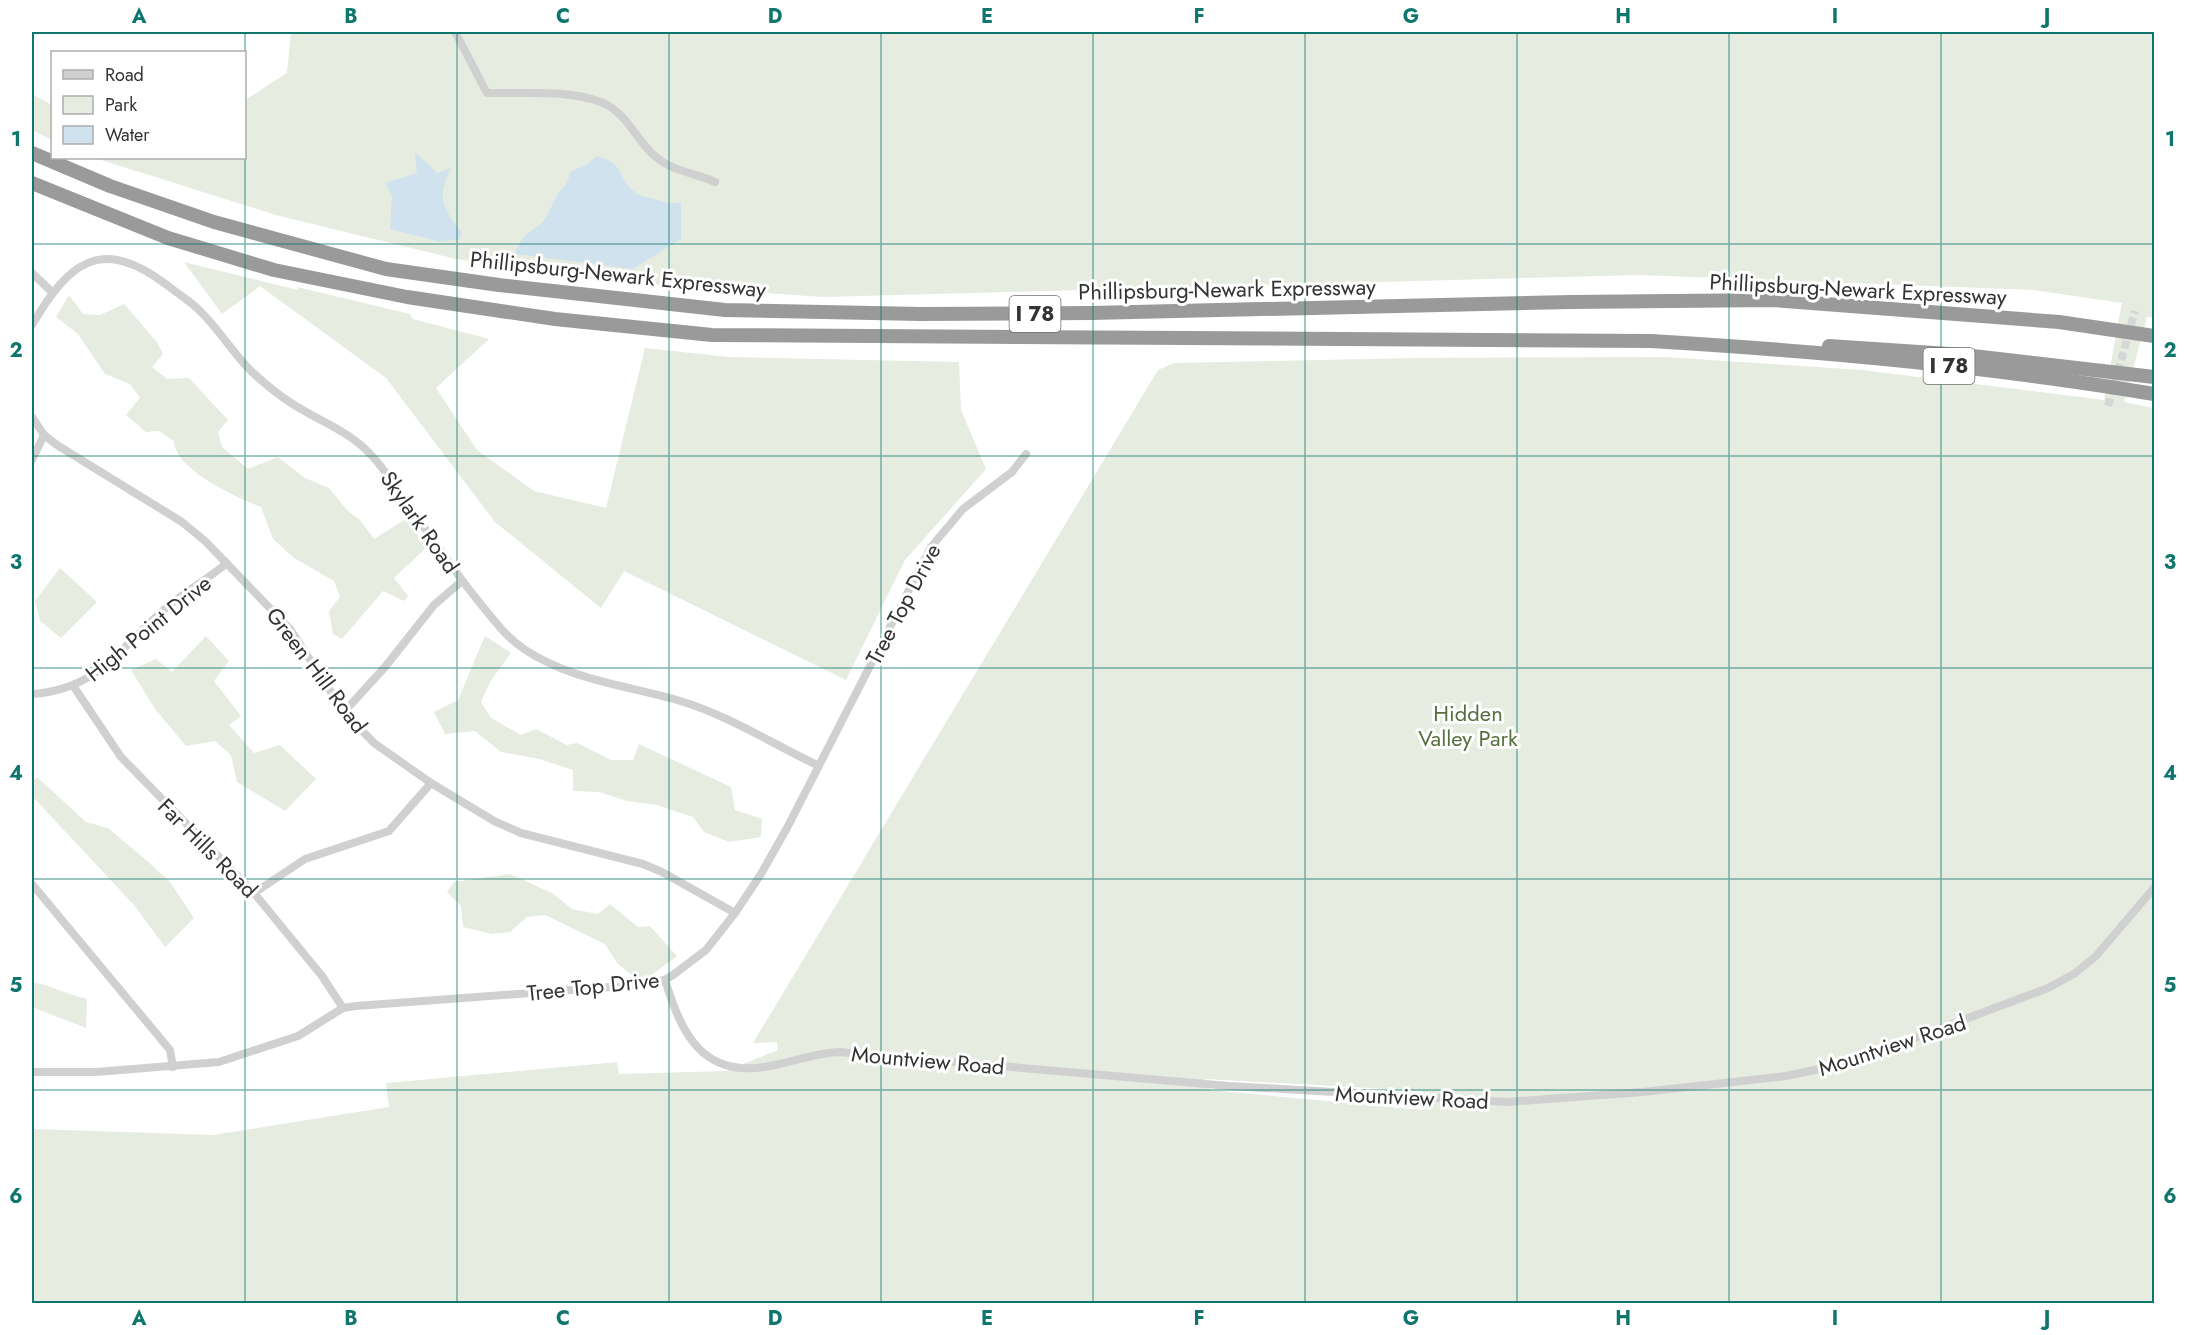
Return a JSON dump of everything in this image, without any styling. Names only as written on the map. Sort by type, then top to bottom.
[{"type":"highway","name":"Phillipsburg-Newark Expressway","points":[[32,153],[110,186],[214,222],[386,268],[499,285],[725,310],[920,314],[1080,314],[1571,302],[1773,300],[2059,322],[2154,336]]},
{"type":"highway","name":"Phillipsburg-Newark Expressway","points":[[32,183],[168,238],[274,270],[407,297],[555,319],[701,334],[858,338],[1651,341],[1743,346],[1990,370],[2154,394]]},
{"type":"highway","name":"Phillipsburg-Newark Expressway","points":[[1743,346],[1814,345],[1946,354],[2154,377]]},
{"type":"street","points":[[455,32],[487,93],[566,95],[602,102],[625,118],[653,156],[666,165],[715,182]]},
{"type":"street","name":"Skylark Road","points":[[53,293],[76,269],[100,259],[127,260],[150,272],[200,310],[239,357],[273,390],[296,406],[348,435],[365,448],[382,467],[462,581],[506,635],[541,659],[599,682],[699,707],[819,766]]},
{"type":"street","points":[[32,273],[53,293],[32,325]]},
{"type":"street","name":"Green Hill Road","points":[[32,417],[44,435],[182,522],[227,563],[290,629],[344,712],[374,743],[431,783],[494,821],[521,833],[643,864],[662,872],[735,913]]},
{"type":"street","points":[[32,460],[44,435]]},
{"type":"street","name":"Tree Top Drive","points":[[32,1072],[96,1072],[219,1062],[298,1036],[343,1008],[625,987],[665,980],[706,950],[735,913],[761,874],[931,547],[963,509],[1012,472],[1026,454]]},
{"type":"street","name":"High Point Drive","points":[[32,694],[74,687],[111,661],[168,606],[227,563]]},
{"type":"street","points":[[344,712],[385,667],[434,605],[462,581]]},
{"type":"street","name":"Far Hills Road","points":[[74,687],[121,757],[254,892],[322,976],[343,1008]]},
{"type":"street","points":[[254,892],[305,859],[389,831],[431,783]]},
{"type":"street","points":[[32,884],[170,1050],[173,1066]]},
{"type":"street","name":"Mountview Road","points":[[665,980],[686,1030],[697,1048],[706,1057],[727,1066],[766,1067],[815,1054],[839,1052],[1229,1086],[1473,1102],[1540,1101],[1786,1076],[1848,1063],[1977,1016],[2074,974],[2113,939],[2154,888]]},
{"type":"street","points":[[32,900],[40,894]]},
{"type":"green space","name":"Hidden Valley Park","points":[[291,32],[2154,32],[2154,318],[2147,317],[2124,402],[2154,408],[2154,1303],[32,1304],[32,1129],[213,1135],[389,1107],[386,1083],[617,1062],[619,1074],[726,1071],[778,1050],[777,1042],[753,1043],[1158,370],[1174,363],[1417,358],[1664,357],[1862,370],[2104,400],[2122,303],[2034,290],[1640,275],[823,297],[623,283],[456,259],[276,215],[98,159],[246,159],[246,99],[287,73]],"holes":[[[1205,1079],[1422,1091],[1422,1110],[1210,1090]]]},
{"type":"green space","points":[[32,94],[51,104],[51,140],[32,130]]},
{"type":"green space","points":[[184,262],[410,314],[413,319],[489,339],[436,388],[477,450],[534,491],[606,508],[645,348],[728,357],[959,362],[961,410],[986,469],[905,560],[846,680],[624,571],[601,608],[495,522],[386,378],[260,286],[222,314]]},
{"type":"green space","points":[[69,295],[83,314],[100,315],[124,304],[157,342],[163,354],[152,367],[167,379],[189,378],[228,420],[218,432],[222,447],[248,469],[278,457],[305,478],[329,488],[348,511],[360,520],[374,539],[406,519],[427,547],[394,578],[408,596],[404,601],[383,591],[342,639],[333,634],[329,611],[340,597],[334,581],[294,558],[273,539],[261,507],[208,481],[184,462],[177,452],[174,441],[159,431],[146,432],[126,415],[140,398],[130,384],[105,374],[78,334],[56,317]]},
{"type":"green space","points":[[60,568],[97,602],[61,638],[40,621],[35,601]]},
{"type":"green space","points":[[206,636],[229,661],[214,681],[241,716],[229,725],[254,753],[280,745],[316,779],[285,811],[237,782],[231,755],[215,741],[186,746],[155,709],[131,670],[156,659],[172,672]]},
{"type":"green space","points":[[485,636],[511,653],[490,682],[481,702],[491,718],[521,735],[536,729],[567,745],[577,743],[611,760],[633,760],[639,744],[731,787],[735,810],[762,819],[761,837],[729,842],[704,832],[693,817],[657,805],[627,801],[599,792],[573,791],[573,770],[540,759],[501,752],[475,731],[445,734],[434,712],[458,700]]},
{"type":"green space","points":[[37,777],[86,822],[108,828],[170,882],[194,918],[165,947],[134,905],[32,796],[32,783]]},
{"type":"green space","points":[[510,874],[552,893],[572,909],[598,914],[610,904],[638,927],[650,926],[677,956],[641,983],[617,963],[605,944],[545,915],[527,917],[510,932],[492,934],[463,927],[461,906],[447,892],[454,882]]},
{"type":"green space","points":[[32,982],[87,999],[86,1028],[32,1007]]},
{"type":"water","points":[[415,152],[437,173],[451,168],[446,178],[443,195],[450,217],[462,233],[460,239],[441,242],[390,229],[392,196],[385,183],[417,173]]},
{"type":"water","points":[[597,156],[613,163],[630,187],[638,194],[668,203],[681,202],[681,239],[633,269],[515,254],[524,237],[545,219],[556,197],[566,184],[570,172],[589,163]]},
{"type":"tunnel","points":[[2108,406],[2135,311]]}]
